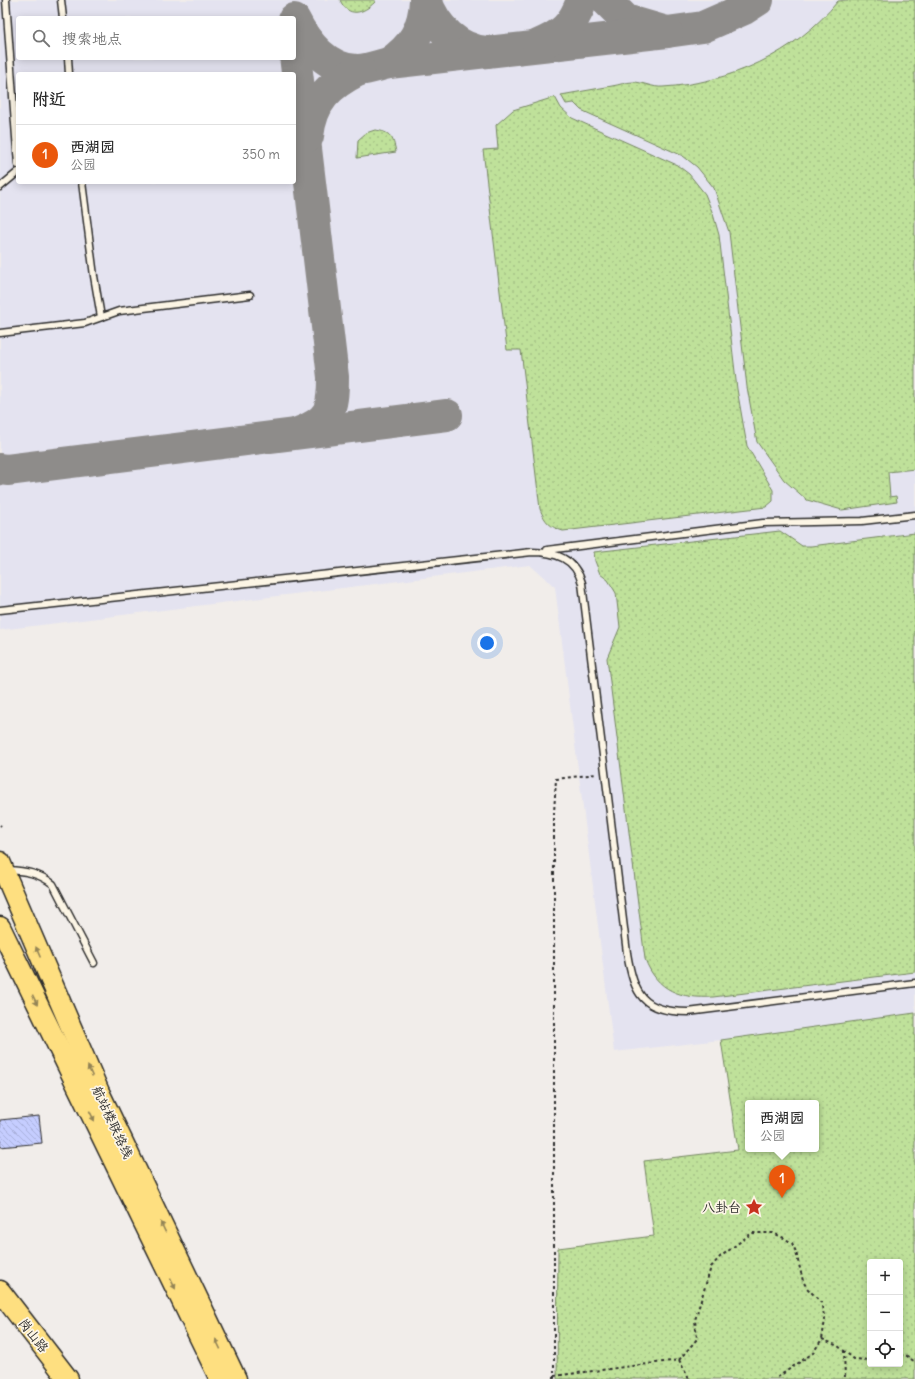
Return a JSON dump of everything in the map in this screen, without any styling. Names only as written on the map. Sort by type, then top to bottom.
[{"type":"main road","name":"航站楼联络线","points":[[1,867],[99,1092],[236,1379]]},
{"type":"main road","name":"航站楼联络线","points":[[0,927],[220,1379]]},
{"type":"main road","name":"岗山路","points":[[0,1291],[68,1379]]},
{"type":"lane","points":[[6,0],[16,138]]},
{"type":"lane","points":[[60,0],[63,16]]},
{"type":"lane","points":[[68,60],[70,72]]},
{"type":"lane","points":[[0,187],[16,174]]},
{"type":"lane","points":[[82,184],[94,276],[101,317]]},
{"type":"lane","points":[[0,333],[85,323],[119,311],[250,295]]},
{"type":"lane","points":[[0,610],[532,552],[764,523],[862,520],[915,515]]},
{"type":"lane","points":[[532,552],[546,552],[562,557],[573,566],[580,577],[606,772],[629,968],[636,986],[649,1003],[670,1012],[688,1012],[915,983]]},
{"type":"lane","points":[[1,867],[31,872],[45,877],[53,884],[94,963]]},
{"type":"path","points":[[606,772],[556,779],[554,813],[554,1378],[679,1360],[696,1339],[695,1320],[711,1267],[720,1257],[752,1233],[773,1233],[792,1243],[796,1252],[803,1282],[821,1302],[825,1320],[822,1339],[813,1353],[775,1379]]},
{"type":"path","points":[[822,1339],[844,1350],[854,1359],[867,1360]]},
{"type":"path","points":[[844,1350],[845,1379]]},
{"type":"path","points":[[903,1355],[907,1356],[915,1362]]},
{"type":"path","points":[[679,1360],[689,1379]]},
{"type":"shaded area","points":[[0,0],[915,0],[915,1013],[721,1040],[614,1052],[555,587],[530,565],[0,630]]},
{"type":"green space","points":[[340,0],[375,0],[375,2],[366,9],[351,12],[343,6]]},
{"type":"green space","points":[[915,0],[915,469],[888,472],[890,497],[896,496],[897,502],[842,510],[807,500],[784,480],[757,442],[747,387],[729,232],[714,188],[697,167],[683,156],[581,110],[574,103],[566,104],[561,95],[630,82],[659,87],[688,84],[713,79],[736,72],[760,62],[781,50],[802,36],[821,20],[838,1]]},
{"type":"green space","points":[[555,97],[561,108],[572,118],[677,165],[689,174],[705,194],[719,235],[737,389],[747,446],[773,490],[773,501],[766,507],[563,531],[548,523],[542,514],[540,509],[521,350],[507,350],[483,150],[498,149],[496,125],[513,110]]},
{"type":"green space","points":[[375,130],[385,132],[390,136],[394,143],[396,152],[357,158],[358,140],[366,133]]},
{"type":"green space","points":[[780,531],[802,546],[915,533],[915,972],[713,997],[681,994],[663,986],[650,970],[645,959],[607,658],[620,627],[616,593],[608,580],[600,574],[595,561],[594,552]]},
{"type":"green space","points":[[915,1013],[915,1379],[557,1379],[558,1248],[654,1236],[644,1161],[738,1150],[721,1040]]},
{"type":"building","points":[[39,1116],[42,1143],[0,1147],[0,1120]]},
{"type":"taxiway","points":[[389,63],[405,50],[416,36],[422,19],[425,0]]},
{"type":"taxiway","points":[[426,0],[435,19],[457,42],[466,47],[487,52]]},
{"type":"taxiway","points":[[538,45],[554,37],[566,28],[575,17],[582,0]]},
{"type":"taxiway","points":[[606,0],[626,20],[667,32],[703,27],[744,9],[758,0]]},
{"type":"taxiway","points":[[296,23],[312,46],[328,61],[337,66],[359,70],[389,63],[667,32]]},
{"type":"taxiway","points":[[296,60],[333,377],[332,398],[328,413],[317,424],[298,433]]},
{"type":"taxiway","points":[[308,136],[313,113],[324,95],[339,82],[359,70]]},
{"type":"taxiway","points":[[0,469],[7,470],[447,415]]},
{"type":"place","name":"西湖园","points":[[782,1198]]},
{"type":"place","name":"八卦台","points":[[754,1207]]}]
